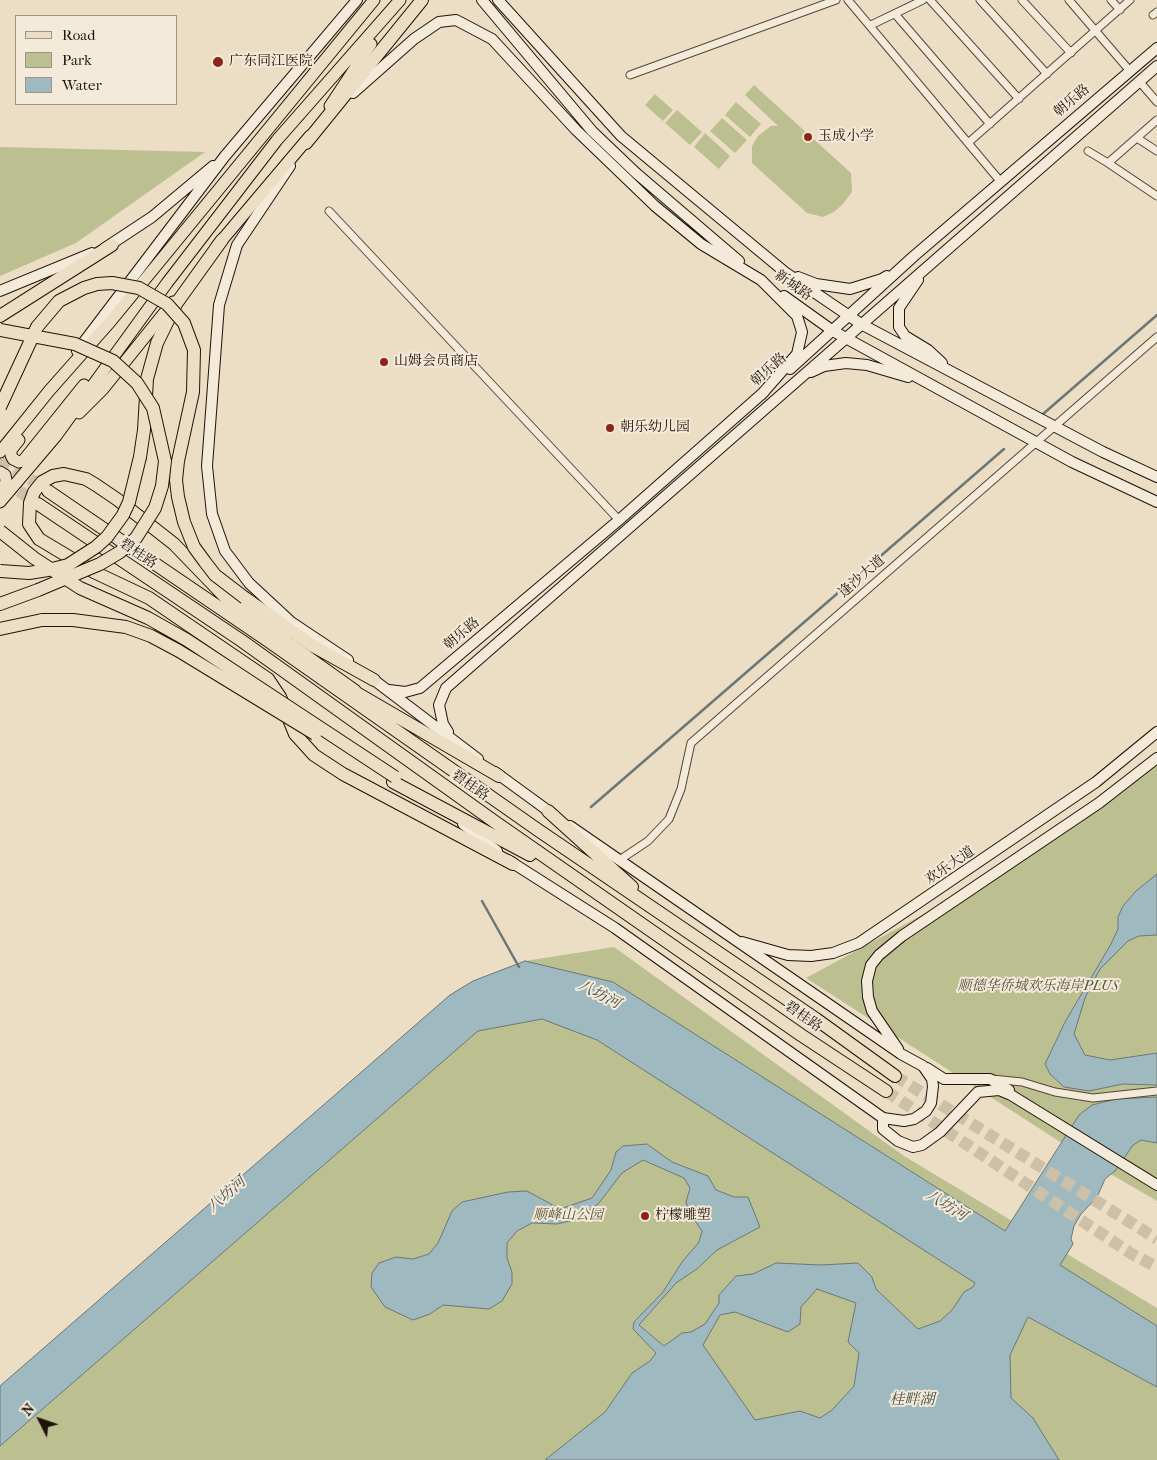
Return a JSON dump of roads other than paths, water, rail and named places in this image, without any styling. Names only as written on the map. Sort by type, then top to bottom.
[{"type":"highway","points":[[306,143],[422,0]]},
{"type":"highway","points":[[0,571],[29,573],[68,565],[96,547],[107,537],[123,515],[129,502],[140,457],[147,379],[157,343],[176,304],[222,240]]},
{"type":"highway","points":[[0,316],[112,245]]},
{"type":"highway","points":[[0,407],[37,327],[59,301],[84,288],[97,284],[112,283],[139,288],[167,304],[184,323],[194,350],[193,392],[176,480],[184,522],[194,547],[216,575],[245,598],[313,646],[374,680]]},
{"type":"highway","points":[[0,330],[75,344],[113,361],[137,383],[153,408],[165,461],[162,486],[155,508],[136,538],[120,552],[100,564],[0,604]]},
{"type":"highway","points":[[355,691],[230,602],[174,544],[118,500],[91,482],[74,475],[64,474],[53,476],[42,482],[34,492],[28,514],[29,524],[39,539],[94,572],[149,598],[268,679],[280,697],[295,734],[314,755],[343,774],[512,864]]},
{"type":"highway","points":[[48,491],[288,655],[671,922],[816,1018],[895,1076]]},
{"type":"highway","name":"碧桂路","points":[[38,504],[242,641],[348,719],[579,881],[801,1035],[886,1091]]},
{"type":"highway","points":[[0,531],[34,558],[80,588],[148,618],[187,640],[394,779]]},
{"type":"highway","points":[[0,630],[42,620],[73,620],[126,627],[151,636],[179,651],[286,719],[447,811],[579,881]]},
{"type":"highway","points":[[288,655],[355,691],[499,776]]},
{"type":"highway","points":[[548,811],[671,922]]},
{"type":"main road","points":[[117,350],[78,392],[23,461],[13,460],[11,450],[110,322],[374,0]]},
{"type":"main road","points":[[56,436],[104,389],[222,240],[306,143],[399,0]]},
{"type":"main road","points":[[1,501],[56,436],[117,350],[278,140],[399,0]]},
{"type":"main road","points":[[0,452],[49,390],[110,322]]},
{"type":"main road","points":[[0,472],[5,475],[6,480],[1,501]]},
{"type":"street","points":[[49,390],[104,314],[225,156],[357,0]]},
{"type":"street","name":"新城路","points":[[482,0],[592,131],[636,173],[761,280],[833,331],[1072,462],[1155,502]]},
{"type":"street","name":"新城路","points":[[498,0],[621,136],[719,220],[786,273],[861,324],[1157,478]]},
{"type":"street","points":[[630,75],[836,0]]},
{"type":"street","points":[[848,0],[871,25],[1000,181]]},
{"type":"street","points":[[871,25],[923,0]]},
{"type":"street","points":[[930,0],[1019,99]]},
{"type":"street","points":[[980,0],[1046,74]]},
{"type":"street","points":[[1022,0],[1071,53]]},
{"type":"street","points":[[1069,0],[1130,71]]},
{"type":"street","points":[[1111,0],[1120,10]]},
{"type":"street","points":[[968,143],[1130,0]]},
{"type":"street","points":[[894,14],[990,124]]},
{"type":"street","points":[[761,395],[797,354],[802,332],[797,316],[761,280],[702,244],[655,206],[576,130],[492,39],[456,20],[439,22],[414,39],[358,88],[306,143],[238,245],[219,305],[207,466],[212,514],[225,552],[248,583],[291,622],[342,655],[451,737],[499,776],[548,811],[621,859],[901,1054],[944,1078],[1022,1082],[1054,1092],[1094,1098],[1157,1091]]},
{"type":"street","name":"朝乐路","points":[[388,690],[405,692],[420,688],[619,520],[849,317],[914,256],[1157,48]]},
{"type":"street","name":"朝乐路","points":[[451,737],[442,724],[439,705],[446,688],[928,264],[1157,66]]},
{"type":"street","points":[[1139,81],[1157,102]]},
{"type":"street","points":[[1108,164],[1157,120]]},
{"type":"street","points":[[1137,138],[1157,151]]},
{"type":"street","points":[[1088,151],[1157,196]]},
{"type":"street","points":[[0,291],[112,245],[152,217],[225,156]]},
{"type":"street","points":[[330,211],[619,520]]},
{"type":"street","points":[[786,273],[816,284],[850,289],[882,279],[914,256]]},
{"type":"street","points":[[928,264],[903,299],[899,308],[898,320],[905,336],[928,350],[950,371]]},
{"type":"street","name":"逢沙大道","points":[[621,859],[648,841],[669,819],[681,789],[691,743],[1157,337]]},
{"type":"street","points":[[801,376],[824,366],[867,365],[932,385]]},
{"type":"street","points":[[456,657],[447,670],[449,674],[454,676],[468,670]]},
{"type":"street","name":"欢乐大道","points":[[735,940],[788,955],[811,956],[833,953],[860,943],[1096,782],[1146,742],[1157,730]]},
{"type":"street","points":[[901,1054],[872,1011],[868,997],[867,981],[871,965],[879,955],[902,936],[1099,803],[1157,758]]},
{"type":"street","points":[[447,811],[512,864],[615,928],[883,1118],[904,1121],[914,1119],[926,1111],[931,1103],[933,1086],[932,1079],[922,1066]]},
{"type":"street","points":[[979,862],[990,878]]},
{"type":"street","points":[[990,1079],[1157,1185]]},
{"type":"street","points":[[883,1118],[883,1129],[898,1141],[913,1147],[922,1145],[940,1132],[978,1092],[999,1090],[1024,1101],[1157,1180]]},
{"type":"water","points":[[1157,874],[1157,935],[1139,936],[1128,941],[1100,969],[1085,998],[1074,1034],[1085,1055],[1110,1060],[1157,1053],[1157,1085],[1123,1084],[1089,1091],[1064,1087],[1050,1074],[1045,1064],[1065,1022],[1111,944],[1118,929],[1118,917],[1123,906],[1136,891]]},
{"type":"water","points":[[525,961],[613,982],[1005,1231],[1079,1115],[1092,1105],[1116,1099],[1157,1097],[1157,1143],[1141,1140],[1133,1145],[1116,1170],[1105,1179],[1097,1197],[1081,1214],[1074,1226],[1071,1239],[1073,1244],[1060,1265],[1157,1326],[1157,1387],[1028,1317],[1010,1355],[1011,1398],[1033,1418],[1059,1460],[545,1460],[605,1412],[632,1373],[650,1361],[656,1353],[633,1329],[634,1322],[663,1292],[682,1262],[699,1242],[702,1231],[689,1212],[686,1202],[690,1188],[684,1178],[643,1160],[622,1173],[599,1203],[578,1219],[557,1224],[532,1223],[517,1231],[507,1243],[507,1258],[512,1272],[512,1284],[502,1301],[489,1309],[443,1305],[430,1314],[413,1320],[385,1307],[371,1287],[372,1273],[379,1263],[396,1257],[413,1259],[429,1254],[438,1243],[452,1211],[462,1202],[508,1192],[527,1191],[560,1209],[592,1198],[611,1170],[616,1152],[623,1146],[647,1144],[672,1162],[708,1176],[716,1190],[734,1197],[748,1197],[760,1227],[717,1250],[697,1269],[676,1283],[639,1325],[664,1346],[682,1333],[691,1332],[705,1324],[719,1303],[719,1295],[736,1276],[753,1274],[776,1263],[821,1265],[858,1263],[872,1277],[876,1289],[918,1329],[940,1321],[952,1310],[964,1292],[973,1287],[975,1283],[597,1040],[542,1019],[478,1031],[0,1446],[0,1386],[450,995],[473,981]],"holes":[[[817,1289],[856,1303],[848,1342],[859,1353],[854,1386],[832,1410],[820,1418],[800,1411],[755,1420],[703,1345],[720,1315],[735,1312],[788,1332],[800,1324],[801,1307]]]},
{"type":"waterway","points":[[1043,414],[1157,315]]},
{"type":"waterway","points":[[591,807],[1004,449]]},
{"type":"waterway","points":[[482,901],[519,967]]},
{"type":"tunnel","points":[[0,459],[48,491]]},
{"type":"tunnel","points":[[4,481],[38,504]]},
{"type":"tunnel","points":[[895,1076],[1157,1239]]},
{"type":"tunnel","points":[[886,1091],[1132,1254],[1157,1267]]},
{"type":"place","name":"广东同江医院","points":[[218,62]]},
{"type":"place","name":"玉成小学","points":[[808,137]]},
{"type":"place","name":"山姆会员商店","points":[[384,362]]},
{"type":"place","name":"朝乐幼儿园","points":[[610,428]]},
{"type":"place","name":"柠檬雕塑","points":[[645,1216]]},
{"type":"park label","name":"顺德华侨城欢乐海岸PLUS","points":[[1038,987]]},
{"type":"park label","name":"顺峰山公园","points":[[568,1216]]},
{"type":"water label","name":"八坊河","points":[[599,995]]},
{"type":"water label","name":"八坊河","points":[[227,1195]]},
{"type":"water label","name":"八坊河","points":[[946,1206]]},
{"type":"water label","name":"桂畔湖","points":[[912,1400]]}]
